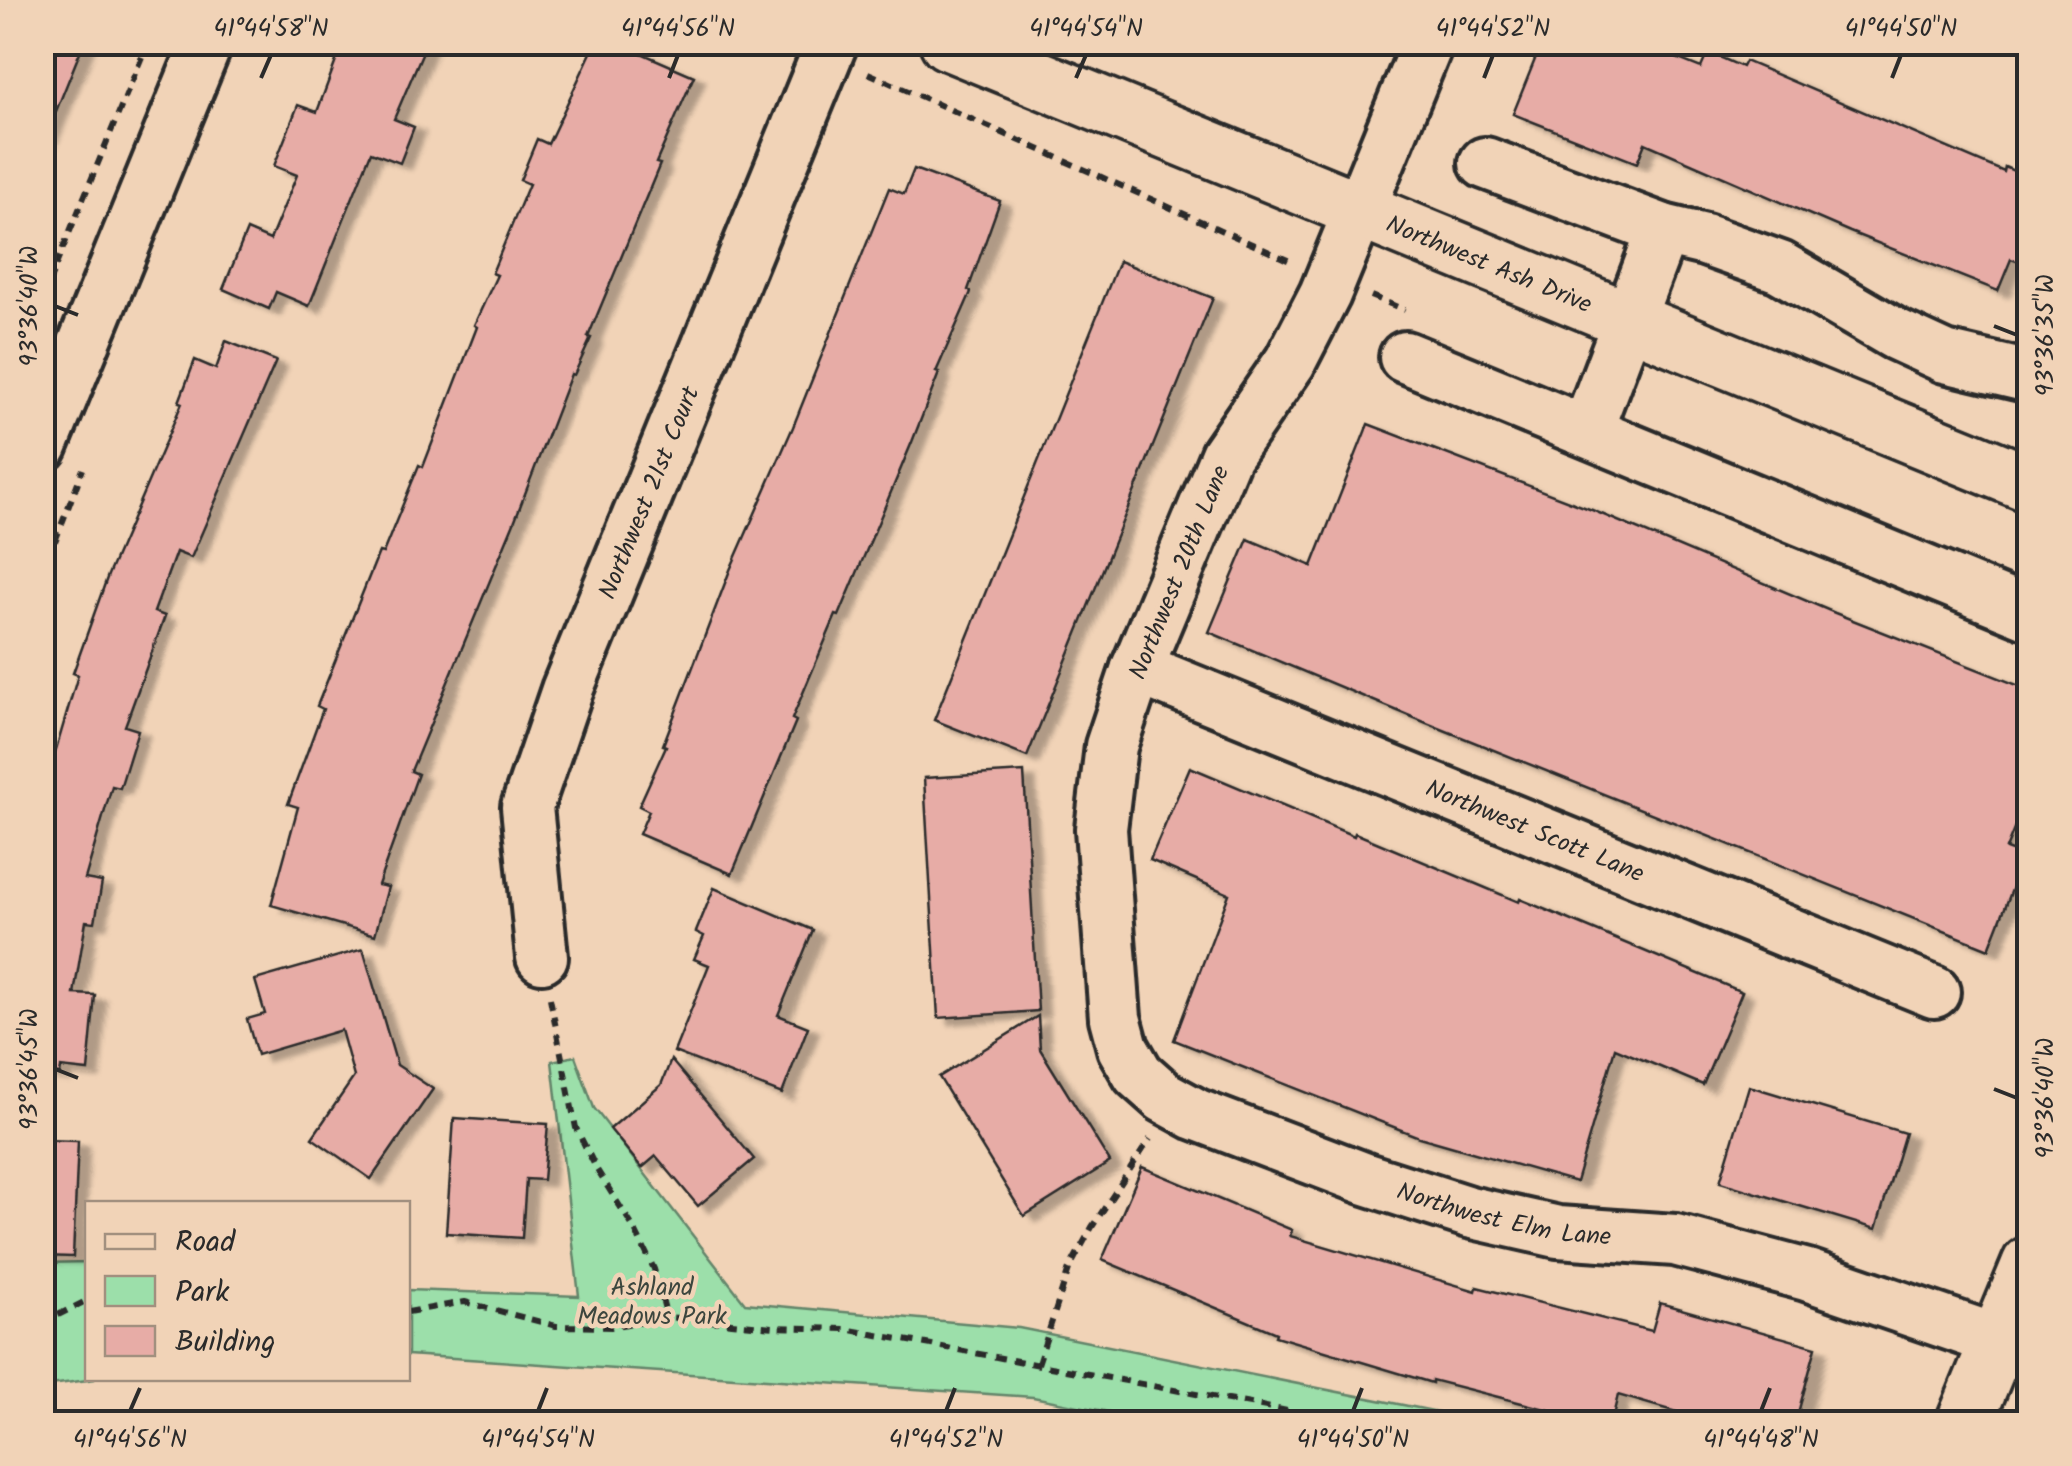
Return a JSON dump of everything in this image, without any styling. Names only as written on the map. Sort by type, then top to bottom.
[{"type":"street","points":[[42,446],[206,42]]},
{"type":"street","name":"Northwest Ash Drive","points":[[948,42],[2030,484]]},
{"type":"street","name":"Northwest 20th Lane","points":[[1111,964],[1101,829],[1112,746],[1137,668],[1226,455],[1290,362],[1331,280],[1428,42]]},
{"type":"street","name":"Northwest 21st Court","points":[[542,957],[527,807],[567,690],[829,49]]},
{"type":"street","points":[[1485,163],[1663,230],[1780,267],[1895,334],[1945,357],[2030,377]]},
{"type":"street","points":[[1587,430],[1663,230]]},
{"type":"street","points":[[1414,336],[1587,430],[2030,614]]},
{"type":"street","name":"Northwest Scott Lane","points":[[1137,668],[1934,992]]},
{"type":"street","name":"Northwest Elm Lane","points":[[1111,964],[1114,1018],[1123,1048],[1138,1074],[1175,1103],[1272,1144],[1469,1212],[1558,1232],[1675,1240],[1806,1275],[1996,1340]]},
{"type":"street","points":[[1964,1424],[2030,1264]]},
{"type":"path","points":[[42,298],[148,42]]},
{"type":"path","points":[[829,49],[1331,280],[1414,336]]},
{"type":"path","points":[[542,957],[576,1128],[597,1170],[636,1230],[654,1269],[667,1317]]},
{"type":"path","points":[[1038,1364],[1068,1270],[1175,1103]]},
{"type":"path","points":[[42,1323],[85,1302]]},
{"type":"path","points":[[410,1312],[466,1302],[556,1326],[611,1327],[667,1317],[774,1327],[845,1328],[1358,1424]]},
{"type":"green space","name":"Ashland Meadows Park","points":[[575,1056],[594,1108],[745,1303],[1019,1328],[1493,1423],[1165,1423],[1033,1397],[410,1355],[410,1290],[579,1296],[552,1061]]},
{"type":"green space","points":[[85,1262],[85,1380],[43,1386],[43,1263]]},
{"type":"building","points":[[42,42],[84,42],[44,141],[42,141]]},
{"type":"building","points":[[343,42],[427,42],[394,119],[414,127],[400,163],[371,152],[309,306],[276,292],[269,309],[223,289],[247,230],[270,240],[297,175],[274,166],[298,105],[317,112]]},
{"type":"building","points":[[596,42],[616,42],[694,76],[656,163],[660,164],[588,337],[591,338],[574,375],[571,374],[411,771],[418,774],[378,885],[388,887],[375,935],[271,905],[298,807],[288,804],[323,709],[317,706],[379,552],[383,553],[419,465],[423,467],[477,327],[474,325],[497,275],[492,273],[529,184],[520,180],[537,139],[548,144]]},
{"type":"building","points":[[1542,42],[1636,42],[1701,68],[1708,52],[1742,67],[1745,61],[2004,172],[2005,167],[2030,178],[2030,266],[2011,259],[1998,291],[1645,143],[1637,163],[1513,114]]},
{"type":"building","points":[[914,169],[1000,201],[968,290],[971,292],[936,372],[939,373],[912,442],[792,719],[796,721],[732,874],[639,834],[649,811],[639,806],[666,746],[663,745],[730,570],[793,427],[889,188],[904,194]]},
{"type":"building","points":[[1119,261],[1213,298],[1027,757],[934,720]]},
{"type":"building","points":[[226,341],[276,361],[191,558],[176,552],[154,612],[165,616],[125,726],[138,730],[120,788],[112,786],[85,879],[102,882],[95,922],[86,921],[74,994],[95,995],[88,1071],[61,1068],[60,1074],[42,1072],[42,797],[78,675],[73,673],[108,575],[182,403],[179,402],[195,360],[216,369]]},
{"type":"building","points":[[1368,424],[1592,510],[2030,690],[2030,790],[2006,849],[2025,856],[1989,949],[1209,632],[1248,539],[1312,566]]},
{"type":"building","points":[[1190,767],[1742,992],[1703,1085],[1615,1048],[1576,1182],[1419,1137],[1174,1040],[1229,894],[1150,860]]},
{"type":"building","points":[[1024,772],[1038,1011],[938,1018],[924,778]]},
{"type":"building","points":[[714,888],[813,930],[778,1015],[808,1027],[782,1094],[674,1052],[709,965],[694,959],[704,936],[696,932]]},
{"type":"building","points":[[363,949],[397,1065],[433,1089],[371,1179],[312,1138],[354,1077],[341,1030],[257,1055],[247,1019],[265,1014],[255,980]]},
{"type":"building","points":[[1038,1016],[1040,1049],[1110,1162],[1024,1216],[939,1077]]},
{"type":"building","points":[[671,1060],[754,1159],[698,1206],[656,1156],[642,1168],[610,1129],[661,1085]]},
{"type":"building","points":[[1749,1086],[1905,1133],[1876,1229],[1720,1182]]},
{"type":"building","points":[[454,1118],[548,1124],[543,1180],[526,1179],[522,1238],[446,1233]]},
{"type":"building","points":[[42,1140],[78,1141],[73,1257],[42,1256]]},
{"type":"building","points":[[1142,1167],[1292,1230],[1290,1236],[1476,1291],[1477,1287],[1652,1331],[1660,1303],[1816,1347],[1795,1424],[1718,1424],[1618,1395],[1611,1424],[1604,1424],[1432,1383],[1275,1336],[1276,1333],[1102,1260]]}]
